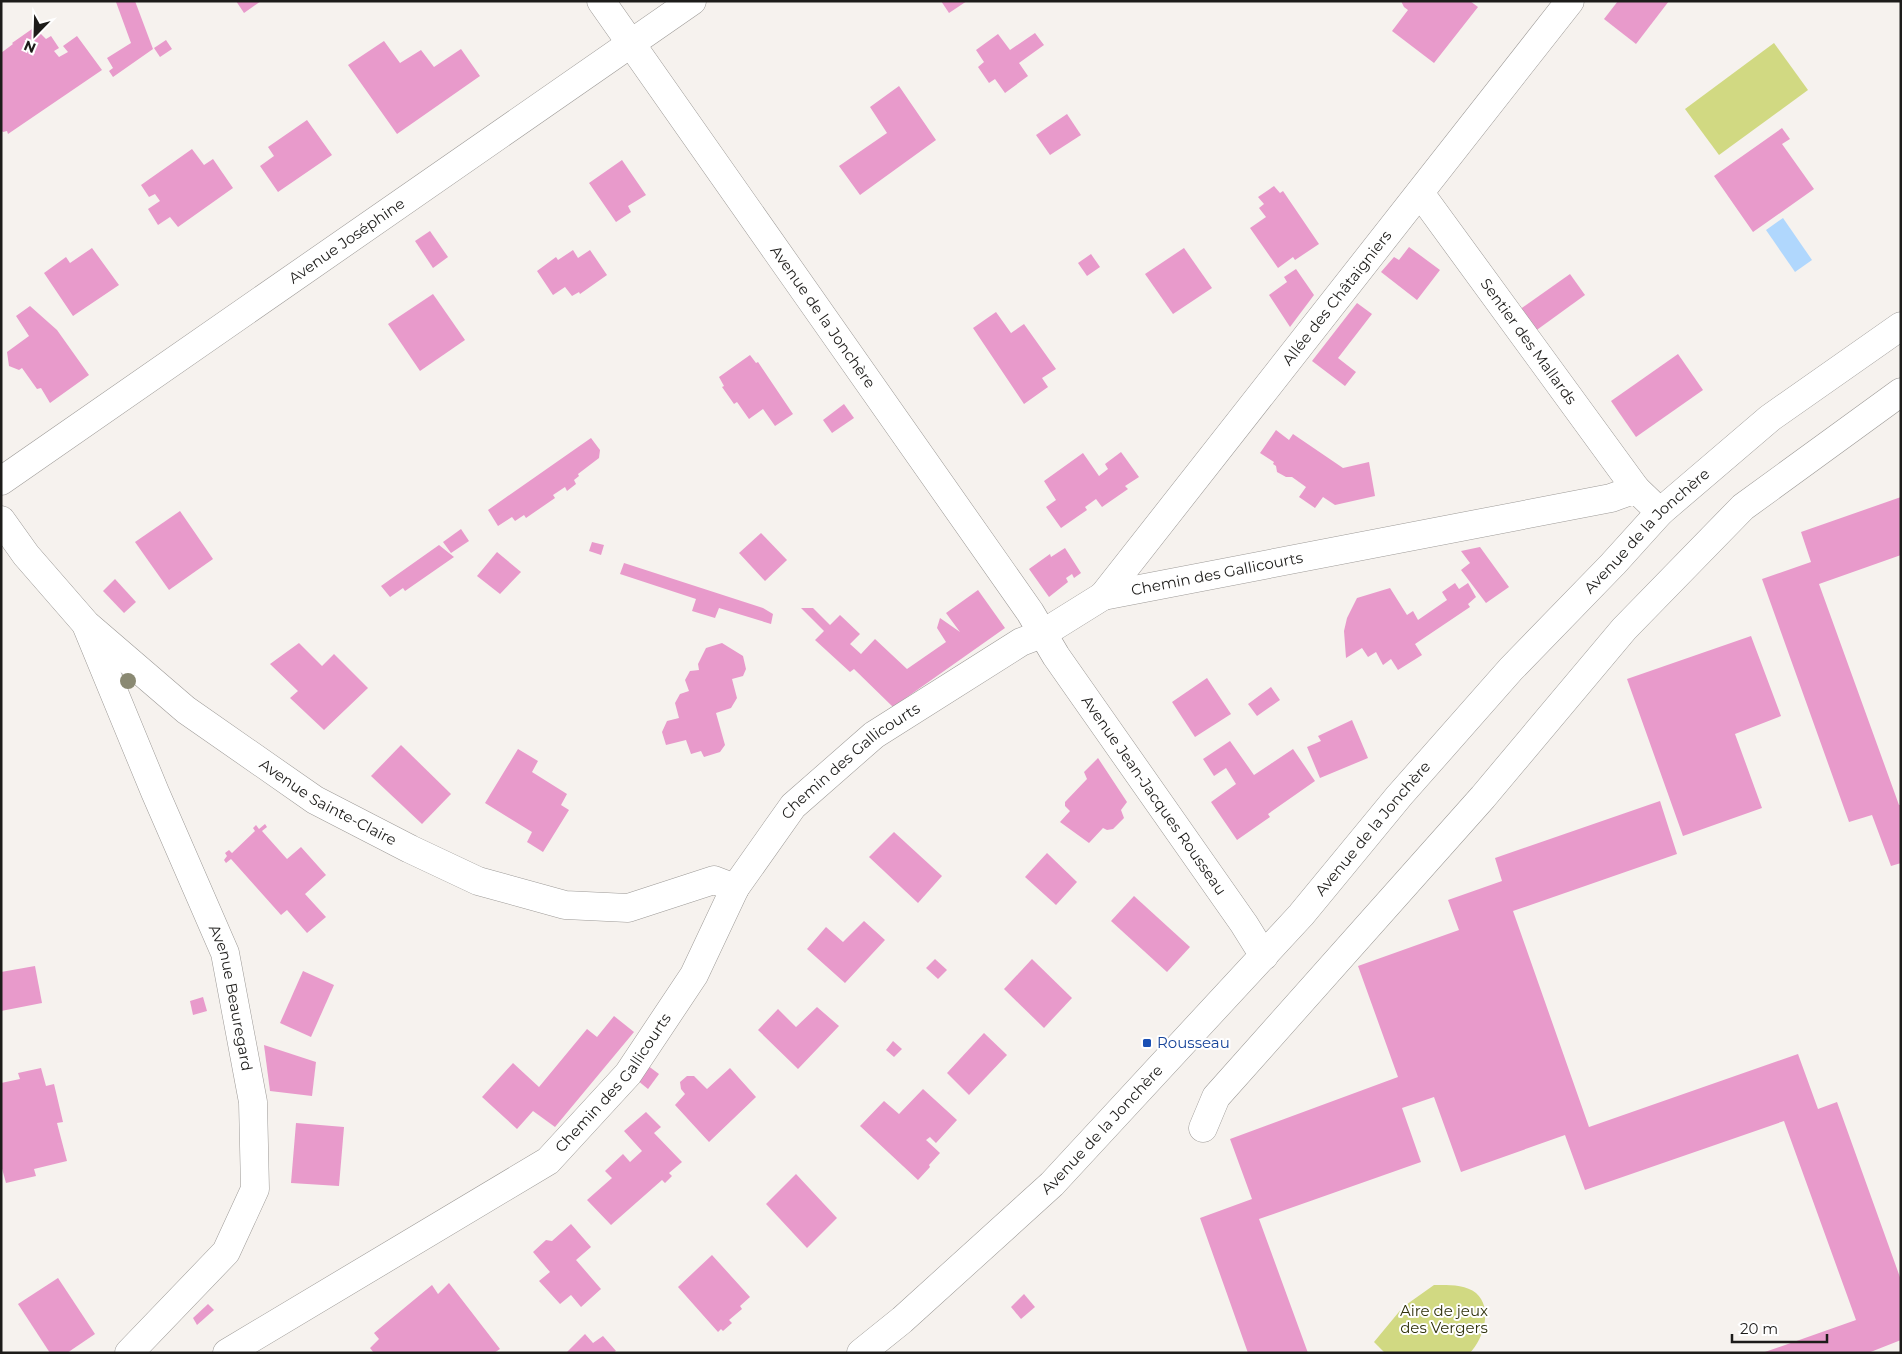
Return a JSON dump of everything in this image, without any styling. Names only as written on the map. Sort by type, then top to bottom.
[{"type":"street","name":"Avenue de la Jonchère","points":[[602,1],[1030,612],[1042,634]]},
{"type":"street","name":"Avenue Joséphine","points":[[1,481],[692,1]]},
{"type":"street","name":"Allée des Châtaigniers","points":[[1103,596],[1570,1]]},
{"type":"street","name":"Sentier des Mallards","points":[[1420,193],[1636,489]]},
{"type":"street","name":"Avenue de la Jonchère","points":[[861,1353],[902,1320],[1052,1184],[1301,915],[1399,796],[1511,669],[1613,564],[1660,512],[1770,418],[1901,326]]},
{"type":"street","points":[[1203,1128],[1216,1097],[1483,797],[1624,630],[1743,507],[1901,392]]},
{"type":"street","name":"Chemin des Gallicourts","points":[[227,1353],[548,1161],[628,1074],[694,975],[735,888],[793,806],[874,735],[1021,642],[1042,634],[1103,596],[1610,498],[1636,489]]},
{"type":"street","points":[[1636,489],[1660,512]]},
{"type":"street","name":"Avenue Sainte-Claire","points":[[1,520],[26,555],[86,624],[186,710],[315,800],[410,849],[478,881],[564,905],[628,908],[714,880],[735,888]]},
{"type":"street","name":"Avenue Beauregard","points":[[86,624],[224,953],[253,1102],[255,1189],[226,1252],[129,1353]]},
{"type":"street","name":"Avenue Jean-Jacques Rousseau","points":[[1042,634],[1244,924],[1264,956]]},
{"type":"street","points":[[124,716],[160,687]]},
{"type":"green space","points":[[1774,43],[1808,90],[1719,155],[1685,109]]},
{"type":"green space","name":"Aire de jeux des Vergers","points":[[1434,1285],[1467,1288],[1476,1293],[1481,1299],[1484,1307],[1485,1323],[1475,1347],[1470,1353],[1385,1353],[1374,1342],[1403,1307]]},
{"type":"water","points":[[1783,218],[1812,260],[1795,272],[1766,230]]},
{"type":"building","points":[[135,1],[153,49],[113,77],[109,71],[113,68],[107,58],[131,43],[116,2]]},
{"type":"building","points":[[236,1],[261,1],[244,13]]},
{"type":"building","points":[[941,1],[967,1],[949,13]]},
{"type":"building","points":[[1401,1],[1470,1],[1478,7],[1434,63],[1392,31],[1408,10]]},
{"type":"building","points":[[1618,1],[1669,1],[1636,44],[1604,19]]},
{"type":"building","points":[[32,29],[36,35],[40,33],[46,39],[51,36],[59,48],[54,51],[59,57],[68,52],[63,46],[77,36],[102,70],[8,134],[7,131],[3,132],[1,130],[1,53]]},
{"type":"building","points":[[1035,33],[1044,45],[1019,63],[1028,76],[1005,93],[995,79],[989,83],[978,67],[984,62],[976,50],[998,34],[1010,50]]},
{"type":"building","points":[[166,40],[172,49],[160,57],[154,48]]},
{"type":"building","points":[[384,41],[400,63],[421,50],[434,67],[461,49],[480,76],[397,134],[348,65]]},
{"type":"building","points":[[899,86],[936,140],[860,195],[839,166],[887,133],[870,107]]},
{"type":"building","points":[[1067,114],[1081,135],[1050,155],[1036,135]]},
{"type":"building","points":[[307,120],[332,155],[278,192],[260,166],[274,156],[268,147]]},
{"type":"building","points":[[1782,128],[1790,139],[1782,144],[1814,189],[1753,232],[1714,176]]},
{"type":"building","points":[[192,149],[204,165],[213,159],[233,188],[178,227],[170,217],[158,225],[148,209],[160,201],[155,194],[149,197],[141,185]]},
{"type":"building","points":[[622,160],[646,195],[628,206],[631,212],[616,222],[589,183]]},
{"type":"building","points":[[1274,186],[1280,193],[1283,191],[1319,244],[1295,260],[1293,257],[1278,268],[1250,228],[1266,217],[1259,208],[1264,204],[1258,197]]},
{"type":"building","points":[[430,231],[448,257],[433,268],[415,241]]},
{"type":"building","points":[[1409,247],[1440,270],[1417,300],[1381,272],[1394,257],[1399,260]]},
{"type":"building","points":[[92,248],[119,285],[73,316],[44,273],[66,257],[70,263]]},
{"type":"building","points":[[1184,248],[1212,288],[1173,314],[1145,274]]},
{"type":"building","points":[[573,250],[578,258],[590,250],[607,275],[580,294],[579,292],[572,296],[565,287],[553,295],[537,271],[556,257],[558,260]]},
{"type":"building","points":[[1091,254],[1100,267],[1087,276],[1078,263]]},
{"type":"building","points":[[1296,269],[1314,295],[1290,327],[1269,295],[1287,282],[1284,277]]},
{"type":"building","points":[[1570,274],[1585,295],[1534,332],[1519,310]]},
{"type":"building","points":[[433,294],[465,340],[420,371],[388,324]]},
{"type":"building","points":[[1357,303],[1372,314],[1338,358],[1356,372],[1345,386],[1312,361]]},
{"type":"building","points":[[30,306],[57,330],[89,375],[50,403],[41,388],[37,389],[22,368],[19,370],[9,366],[7,352],[29,336],[16,316]]},
{"type":"building","points":[[996,312],[1011,333],[1024,324],[1056,369],[1042,378],[1048,387],[1024,404],[973,328]]},
{"type":"building","points":[[1678,354],[1703,390],[1636,437],[1611,401]]},
{"type":"building","points":[[750,355],[756,363],[758,362],[793,414],[775,426],[763,409],[749,419],[737,402],[734,404],[722,387],[724,386],[719,377]]},
{"type":"building","points":[[844,404],[854,418],[832,433],[823,420]]},
{"type":"building","points":[[1276,430],[1289,440],[1293,434],[1343,468],[1369,462],[1375,496],[1335,505],[1323,497],[1315,508],[1299,497],[1306,487],[1292,477],[1286,477],[1277,472],[1276,466],[1273,464],[1274,462],[1260,453]]},
{"type":"building","points":[[591,438],[600,450],[599,458],[578,474],[579,476],[574,480],[576,484],[567,491],[565,487],[553,495],[555,498],[526,518],[524,515],[515,521],[512,517],[498,526],[488,510]]},
{"type":"building","points":[[1121,452],[1139,477],[1125,486],[1128,489],[1102,507],[1096,499],[1085,507],[1087,510],[1061,528],[1046,507],[1056,500],[1044,481],[1083,453],[1099,476],[1108,469],[1105,464]]},
{"type":"building","points":[[1901,497],[1901,555],[1819,584],[1899,805],[1901,805],[1901,863],[1891,866],[1872,815],[1849,822],[1762,579],[1811,562],[1801,532]]},
{"type":"building","points":[[180,511],[213,559],[169,590],[135,542]]},
{"type":"building","points":[[461,529],[469,541],[451,553],[443,542]]},
{"type":"building","points":[[761,533],[787,560],[765,581],[739,553]]},
{"type":"building","points":[[592,542],[604,545],[601,555],[589,551]]},
{"type":"building","points":[[439,545],[454,557],[405,591],[403,588],[390,597],[381,586]]},
{"type":"building","points":[[1480,547],[1509,587],[1486,603],[1461,570],[1470,563],[1461,551]]},
{"type":"building","points":[[1065,548],[1081,573],[1074,578],[1072,574],[1066,578],[1068,582],[1049,597],[1029,569],[1050,554],[1051,557]]},
{"type":"building","points":[[497,552],[521,572],[500,594],[477,576]]},
{"type":"building","points":[[624,563],[763,608],[773,614],[771,624],[719,608],[715,618],[692,611],[696,599],[620,574]]},
{"type":"building","points":[[115,579],[136,602],[124,613],[103,591]]},
{"type":"building","points":[[1455,583],[1459,589],[1468,583],[1476,597],[1468,604],[1470,607],[1415,644],[1422,655],[1398,670],[1391,659],[1383,665],[1376,652],[1368,657],[1362,648],[1346,658],[1344,631],[1347,618],[1357,598],[1390,588],[1407,615],[1413,611],[1418,620],[1447,600],[1442,592]]},
{"type":"building","points":[[978,590],[1005,628],[893,707],[854,669],[850,672],[815,640],[824,631],[801,608],[813,608],[830,625],[840,615],[860,634],[850,644],[861,654],[875,639],[907,669],[946,642],[937,628],[940,618],[960,632],[946,613]]},
{"type":"building","points":[[1751,636],[1781,716],[1735,734],[1762,808],[1683,836],[1627,679]]},
{"type":"building","points":[[299,643],[322,666],[334,654],[368,688],[324,730],[290,698],[298,691],[270,664]]},
{"type":"building","points":[[722,643],[743,656],[746,669],[743,676],[732,679],[737,698],[731,708],[716,713],[725,745],[720,752],[704,757],[701,751],[691,754],[686,740],[666,745],[662,732],[667,721],[679,718],[675,703],[680,694],[689,691],[685,680],[690,671],[699,670],[698,664],[706,648]]},
{"type":"building","points":[[1207,678],[1231,714],[1195,737],[1172,702]]},
{"type":"building","points":[[1271,687],[1280,700],[1257,716],[1248,704]]},
{"type":"building","points":[[1352,720],[1368,758],[1320,778],[1307,747],[1321,741],[1318,736]]},
{"type":"building","points":[[1230,741],[1254,775],[1293,749],[1315,781],[1268,814],[1270,817],[1237,840],[1211,802],[1236,784],[1226,768],[1214,776],[1203,759]]},
{"type":"building","points":[[401,745],[451,794],[422,824],[371,776]]},
{"type":"building","points":[[518,749],[538,761],[532,772],[567,794],[561,805],[569,810],[543,852],[527,842],[532,832],[485,803]]},
{"type":"building","points":[[1098,758],[1127,802],[1121,810],[1124,818],[1113,829],[1107,830],[1103,828],[1089,843],[1060,822],[1070,811],[1065,806],[1065,802],[1087,779],[1084,772]]},
{"type":"building","points":[[1660,801],[1677,854],[1513,911],[1589,1127],[1798,1054],[1818,1109],[1837,1102],[1901,1280],[1901,1340],[1868,1353],[1762,1353],[1856,1320],[1784,1121],[1585,1190],[1565,1135],[1461,1172],[1434,1097],[1402,1108],[1421,1162],[1259,1219],[1308,1353],[1248,1353],[1200,1218],[1252,1199],[1230,1139],[1398,1077],[1358,966],[1459,930],[1448,900],[1502,881],[1495,858]]},
{"type":"building","points":[[265,824],[267,827],[262,831],[287,859],[301,847],[326,875],[305,894],[326,917],[307,933],[287,910],[281,915],[231,859],[226,863],[224,860],[227,856],[225,853],[229,850],[232,853],[255,831],[253,828],[256,825],[259,829]]},
{"type":"building","points":[[894,832],[942,876],[918,903],[869,857]]},
{"type":"building","points":[[1047,853],[1077,882],[1056,905],[1025,877]]},
{"type":"building","points":[[1134,896],[1190,947],[1167,972],[1111,921]]},
{"type":"building","points":[[864,921],[885,940],[845,983],[807,949],[826,927],[843,942]]},
{"type":"building","points":[[935,959],[947,970],[938,979],[926,968]]},
{"type":"building","points":[[1032,959],[1072,998],[1044,1028],[1004,989]]},
{"type":"building","points":[[35,966],[42,1003],[1,1011],[1,972]]},
{"type":"building","points":[[303,971],[334,985],[311,1037],[280,1023]]},
{"type":"building","points":[[203,997],[207,1011],[193,1015],[190,1001]]},
{"type":"building","points":[[817,1007],[839,1026],[798,1069],[758,1030],[778,1009],[796,1027]]},
{"type":"building","points":[[614,1016],[634,1032],[555,1127],[533,1111],[517,1129],[482,1097],[513,1063],[539,1087],[587,1029],[597,1037]]},
{"type":"building","points":[[984,1033],[1007,1055],[969,1095],[947,1073]]},
{"type":"building","points":[[893,1041],[902,1049],[894,1057],[886,1050]]},
{"type":"building","points":[[264,1045],[316,1062],[312,1096],[270,1091]]},
{"type":"building","points":[[647,1065],[659,1074],[648,1089],[637,1080]]},
{"type":"building","points":[[41,1068],[46,1086],[54,1084],[63,1122],[57,1123],[67,1161],[34,1169],[36,1176],[6,1183],[1,1165],[1,1083],[20,1079],[18,1073]]},
{"type":"building","points":[[730,1068],[756,1097],[709,1142],[675,1105],[685,1094],[681,1089],[680,1082],[687,1076],[694,1076],[707,1089]]},
{"type":"building","points":[[923,1089],[957,1120],[936,1143],[930,1137],[926,1140],[940,1153],[918,1180],[860,1126],[884,1101],[899,1114]]},
{"type":"building","points":[[646,1112],[661,1127],[654,1133],[682,1162],[669,1173],[672,1176],[665,1183],[662,1180],[611,1225],[587,1200],[612,1178],[605,1171],[623,1154],[630,1162],[642,1151],[624,1131]]},
{"type":"building","points":[[296,1123],[344,1127],[339,1186],[291,1183]]},
{"type":"building","points":[[796,1174],[837,1218],[807,1248],[766,1204]]},
{"type":"building","points":[[571,1224],[591,1247],[576,1260],[601,1289],[581,1307],[571,1295],[560,1304],[539,1281],[550,1272],[533,1252],[546,1240],[552,1241]]},
{"type":"building","points":[[712,1255],[750,1297],[740,1306],[742,1309],[729,1320],[732,1323],[723,1331],[721,1329],[718,1332],[678,1287]]},
{"type":"building","points":[[58,1278],[95,1334],[67,1353],[50,1353],[18,1304]]},
{"type":"building","points":[[449,1283],[500,1349],[494,1353],[374,1353],[370,1348],[379,1339],[374,1333],[432,1285],[438,1294]]},
{"type":"building","points":[[1024,1294],[1035,1307],[1021,1319],[1011,1307]]},
{"type":"building","points":[[208,1304],[214,1310],[197,1325],[193,1318]]},
{"type":"building","points":[[585,1334],[593,1343],[603,1336],[616,1351],[613,1353],[566,1353]]},
{"type":"place","name":"Rousseau","points":[[1147,1043]]}]
